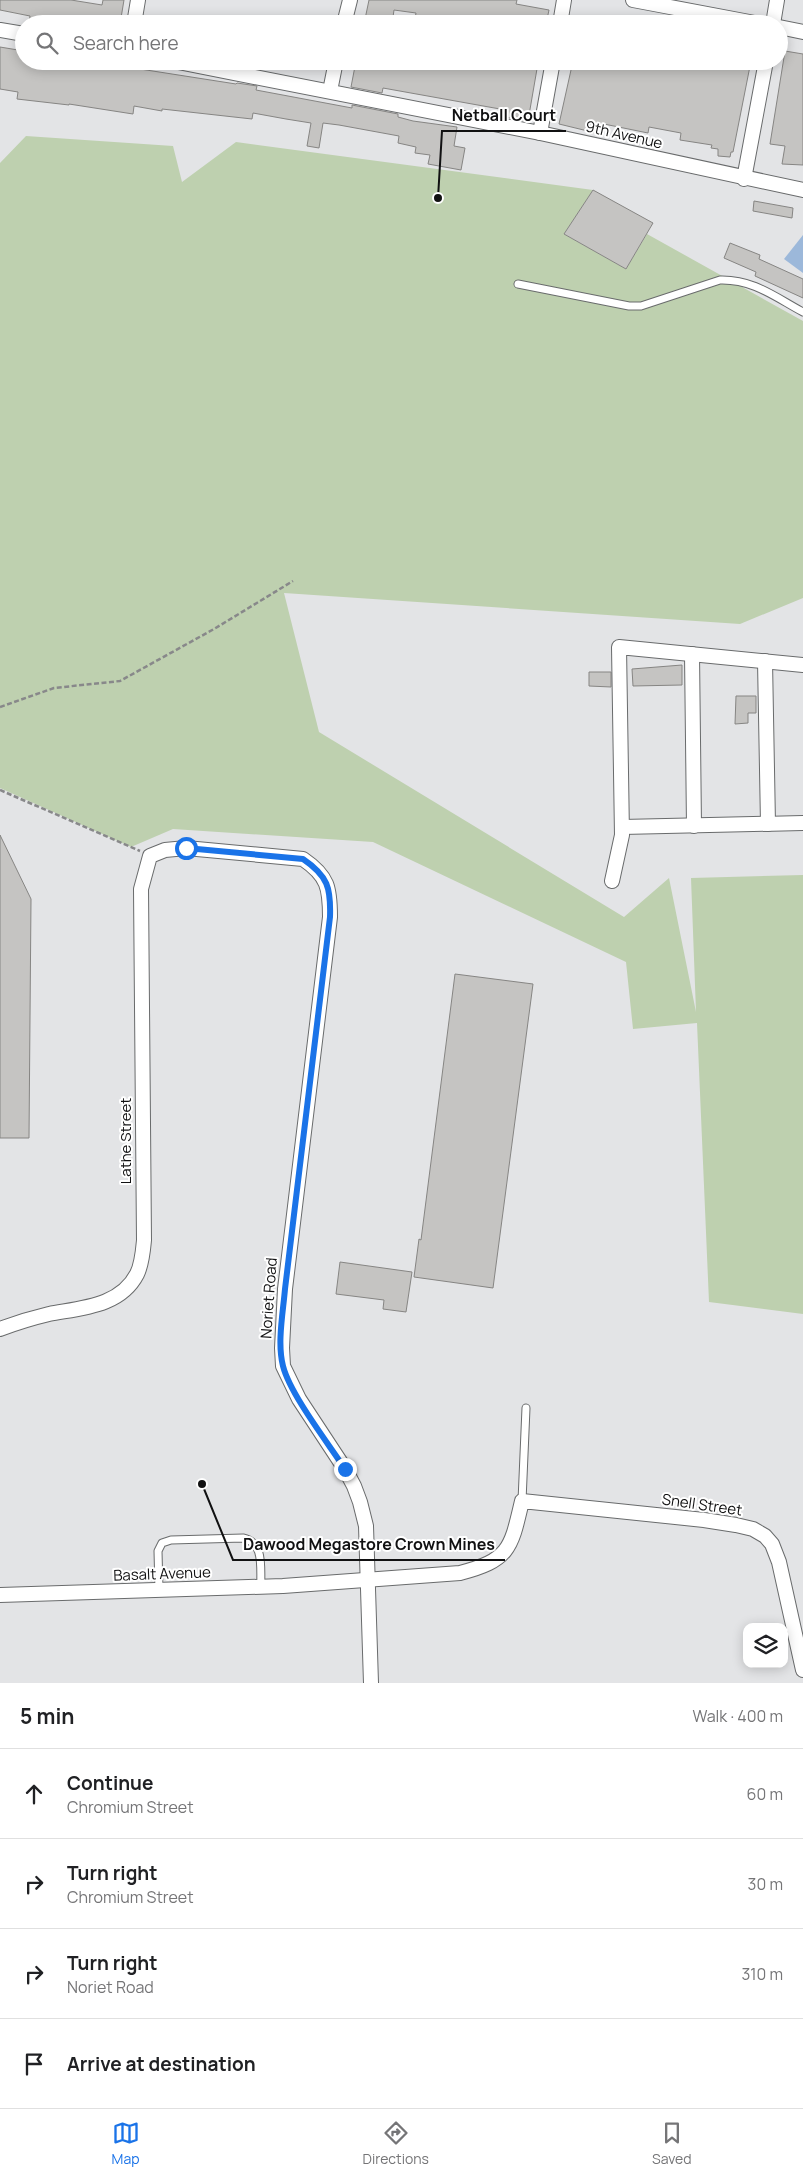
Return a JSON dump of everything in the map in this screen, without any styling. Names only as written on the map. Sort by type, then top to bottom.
[{"type":"street","points":[[136,15],[138,0]]},
{"type":"street","points":[[346,15],[350,0]]},
{"type":"street","points":[[562,15],[564,0]]},
{"type":"street","points":[[633,0],[712,15]]},
{"type":"street","points":[[774,15],[777,0]]},
{"type":"street","points":[[788,29],[803,32]]},
{"type":"street","points":[[0,30],[15,32]]},
{"type":"street","name":"9th Avenue","points":[[220,70],[540,134],[744,179],[803,190]]},
{"type":"street","points":[[330,91],[334,70]]},
{"type":"street","points":[[540,134],[551,70]]},
{"type":"street","points":[[744,179],[764,70]]},
{"type":"street","points":[[612,882],[622,827],[619,648],[803,665]]},
{"type":"street","points":[[692,654],[694,826]]},
{"type":"street","points":[[766,661],[768,824]]},
{"type":"street","points":[[622,827],[803,823]]},
{"type":"street","name":"Noriet Road","points":[[150,856],[165,850],[186,848],[303,859],[316,868],[325,878],[330,898],[330,917],[285,1289],[283,1366],[299,1399],[345,1469],[360,1502],[366,1526],[371,1683]]},
{"type":"street","name":"Lathe Street","points":[[0,1329],[26,1319],[98,1305],[114,1298],[129,1286],[137,1274],[141,1262],[144,1240],[141,889],[150,856]]},
{"type":"street","name":"Basalt Avenue","points":[[0,1595],[261,1587],[460,1573],[491,1564],[500,1557],[514,1536],[522,1501]]},
{"type":"street","name":"Snell Street","points":[[522,1501],[704,1520],[736,1525],[765,1536],[772,1544],[779,1562],[803,1670]]},
{"type":"lane","points":[[518,284],[629,306],[641,306],[720,280],[733,280],[753,284],[803,312]]},
{"type":"lane","points":[[522,1501],[526,1408]]},
{"type":"lane","points":[[159,1590],[158,1551],[162,1543],[171,1540],[242,1538],[252,1540],[258,1546],[261,1587]]},
{"type":"path","points":[[0,707],[54,688],[120,681],[214,629],[293,581]]},
{"type":"path","points":[[0,790],[150,856]]},
{"type":"green space","points":[[26,136],[173,146],[182,182],[236,142],[593,190],[564,234],[626,269],[647,234],[803,321],[803,598],[740,624],[284,593],[319,732],[624,917],[669,878],[696,1012],[691,878],[803,875],[803,1314],[709,1302],[697,1023],[633,1029],[626,962],[373,842],[173,829],[131,847],[0,788],[0,163]]},
{"type":"water","points":[[803,235],[803,273],[784,259]]},
{"type":"building","points":[[0,0],[71,0],[102,5],[103,0],[124,0],[122,15],[25,15],[0,10]]},
{"type":"building","points":[[369,0],[517,0],[516,4],[549,10],[548,15],[416,15],[416,13],[394,10],[393,15],[366,15]]},
{"type":"building","points":[[0,47],[15,50],[15,70],[146,70],[257,86],[256,90],[352,108],[352,105],[398,114],[398,117],[413,121],[457,127],[454,146],[465,148],[461,170],[428,164],[430,155],[415,153],[416,147],[398,143],[399,136],[339,125],[323,123],[319,148],[307,146],[311,123],[253,113],[252,119],[162,109],[162,111],[134,106],[133,114],[69,104],[17,99],[18,92],[0,89]]},
{"type":"building","points":[[788,52],[803,54],[803,165],[782,164],[785,146],[770,144],[782,70],[788,70]]},
{"type":"building","points":[[354,70],[537,70],[528,121],[499,116],[500,109],[383,88],[382,93],[351,87]]},
{"type":"building","points":[[571,70],[749,70],[733,152],[731,152],[730,157],[718,156],[718,149],[711,148],[712,145],[680,140],[681,133],[649,127],[648,133],[599,123],[596,133],[559,124]]},
{"type":"building","points":[[593,190],[653,223],[626,269],[564,234]]},
{"type":"building","points":[[754,201],[793,208],[792,218],[753,211]]},
{"type":"building","points":[[730,243],[760,255],[759,259],[803,279],[803,298],[755,276],[756,272],[724,258]]},
{"type":"building","points":[[682,665],[682,685],[633,686],[632,669]]},
{"type":"building","points":[[589,672],[611,672],[611,687],[589,686]]},
{"type":"building","points":[[736,696],[756,696],[756,713],[748,713],[748,723],[735,724]]},
{"type":"building","points":[[0,835],[31,899],[29,1138],[0,1138]]},
{"type":"building","points":[[455,974],[533,984],[493,1288],[414,1277],[419,1239],[421,1240]]},
{"type":"building","points":[[340,1262],[412,1272],[406,1312],[383,1309],[384,1300],[336,1294]]},
{"type":"place","name":"Netball Court","points":[[438,198]]},
{"type":"place","name":"Dawood Megastore Crown Mines","points":[[202,1484]]},
{"type":"route","points":[[186,848],[303,859],[316,868],[325,878],[330,898],[330,917],[313,1044],[285,1289],[282,1348],[283,1366],[288,1378],[299,1399],[345,1469]]}]
